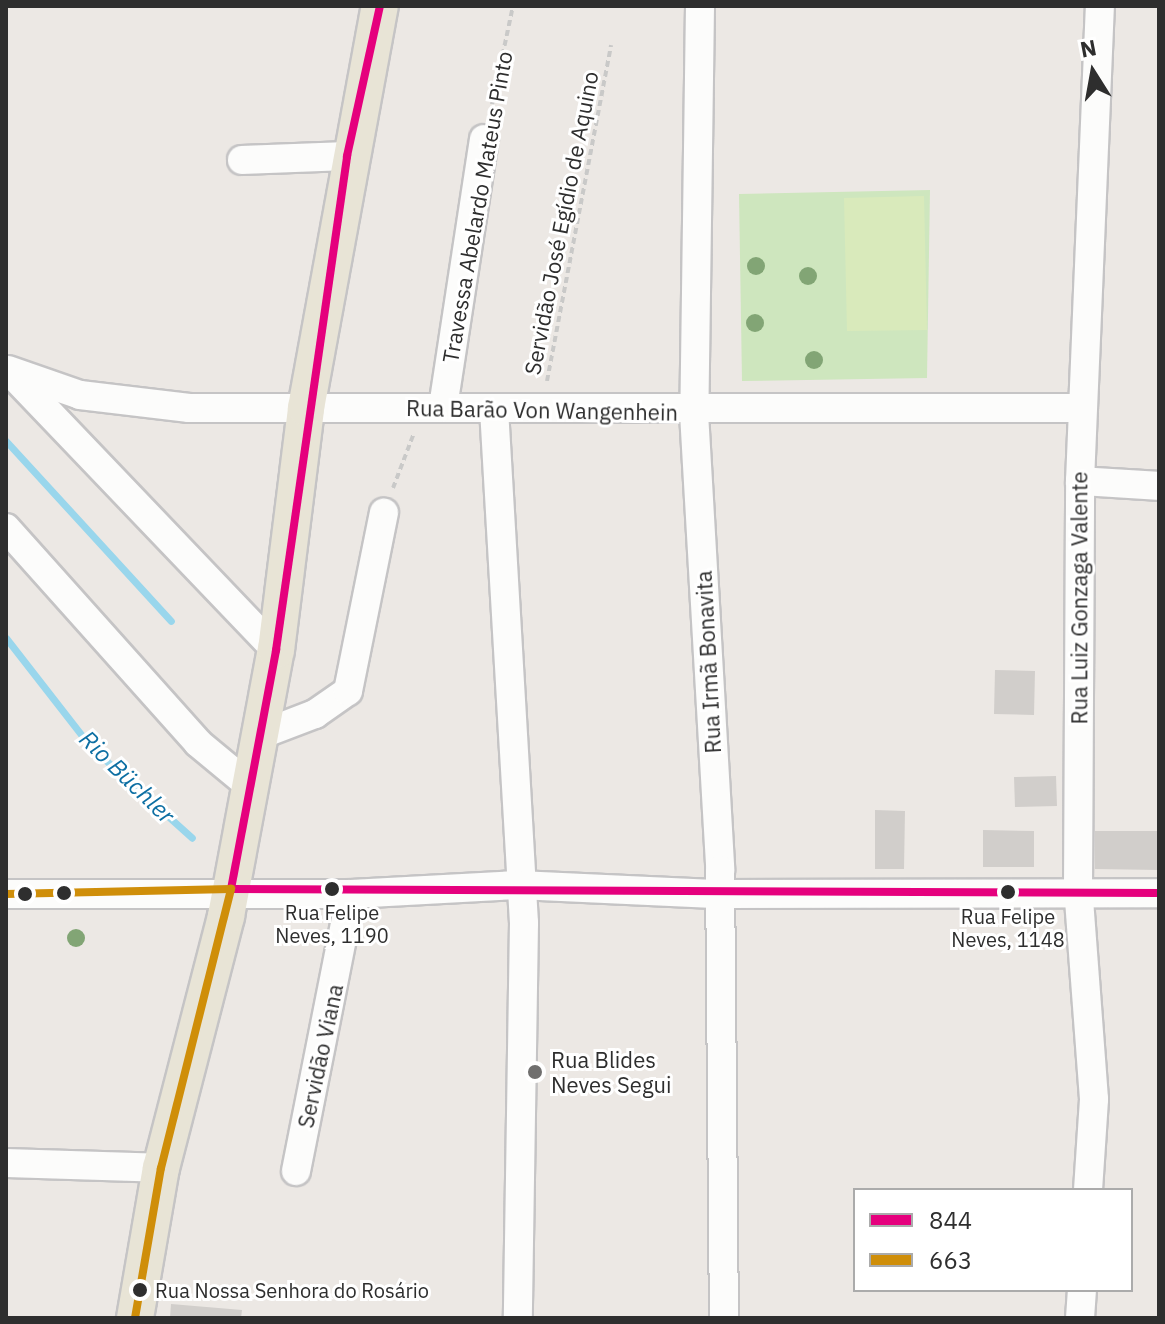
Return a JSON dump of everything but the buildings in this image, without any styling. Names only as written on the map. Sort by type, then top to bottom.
[{"type":"main road","points":[[135,1318],[161,1168],[231,889],[276,650],[306,408],[347,156],[380,6]]},
{"type":"street","name":"Rua Irmã Bonavita","points":[[700,6],[694,413],[720,894],[724,1318]]},
{"type":"street","name":"Rua Luiz Gonzaga Valente","points":[[1088,1188],[1094,1099],[1078,888],[1080,481],[1100,6]]},
{"type":"street","name":"Travessa Abelardo Mateus Pinto","points":[[433,408],[484,139]]},
{"type":"street","points":[[242,160],[347,156]]},
{"type":"street","points":[[7,369],[276,650]]},
{"type":"street","name":"Rua Barão Von Wangenhein","points":[[7,369],[132,404],[306,408],[542,407],[694,413],[1081,408]]},
{"type":"street","points":[[494,409],[518,885],[518,1318]]},
{"type":"street","points":[[1080,481],[1159,486]]},
{"type":"street","points":[[260,735],[326,709],[348,691],[384,513]]},
{"type":"street","points":[[6,528],[198,743],[250,786]]},
{"type":"street","points":[[6,894],[231,889],[351,894],[518,885],[720,894],[1078,888],[1159,893]]},
{"type":"street","name":"Servidão Viana","points":[[296,1171],[333,1001],[351,894]]},
{"type":"street","points":[[6,1163],[161,1168]]},
{"type":"street","points":[[1080,1318],[1082,1292]]},
{"type":"path","name":"Travessa Abelardo Mateus Pinto","points":[[484,139],[513,6]]},
{"type":"path","name":"Servidão José Egídio de Aquino","points":[[542,407],[611,45]]},
{"type":"path","points":[[384,513],[433,408]]},
{"type":"green space","points":[[930,190],[927,378],[742,381],[739,194]]},
{"type":"green space","points":[[924,196],[927,330],[847,331],[844,198]]},
{"type":"waterway","points":[[6,441],[171,621]]},
{"type":"waterway","name":"Rio Büchler","points":[[6,638],[90,746],[192,838]]},
{"type":"transit line","name":"844","points":[[231,889],[276,650],[347,156],[380,6]]},
{"type":"transit line","name":"844","points":[[231,889],[1159,893]]},
{"type":"transit line","name":"663","points":[[6,894],[231,889]]},
{"type":"transit line","name":"663","points":[[135,1318],[161,1168],[231,889]]},
{"type":"place","name":"Rua Felipe Neves, 1190","points":[[332,889]]},
{"type":"place","name":"Rua Felipe Neves, 1148","points":[[1008,892]]},
{"type":"place","name":"Rua Blides Neves Segui","points":[[535,1072]]},
{"type":"place","name":"Rua Nossa Senhora do Rosário","points":[[140,1290]]}]
